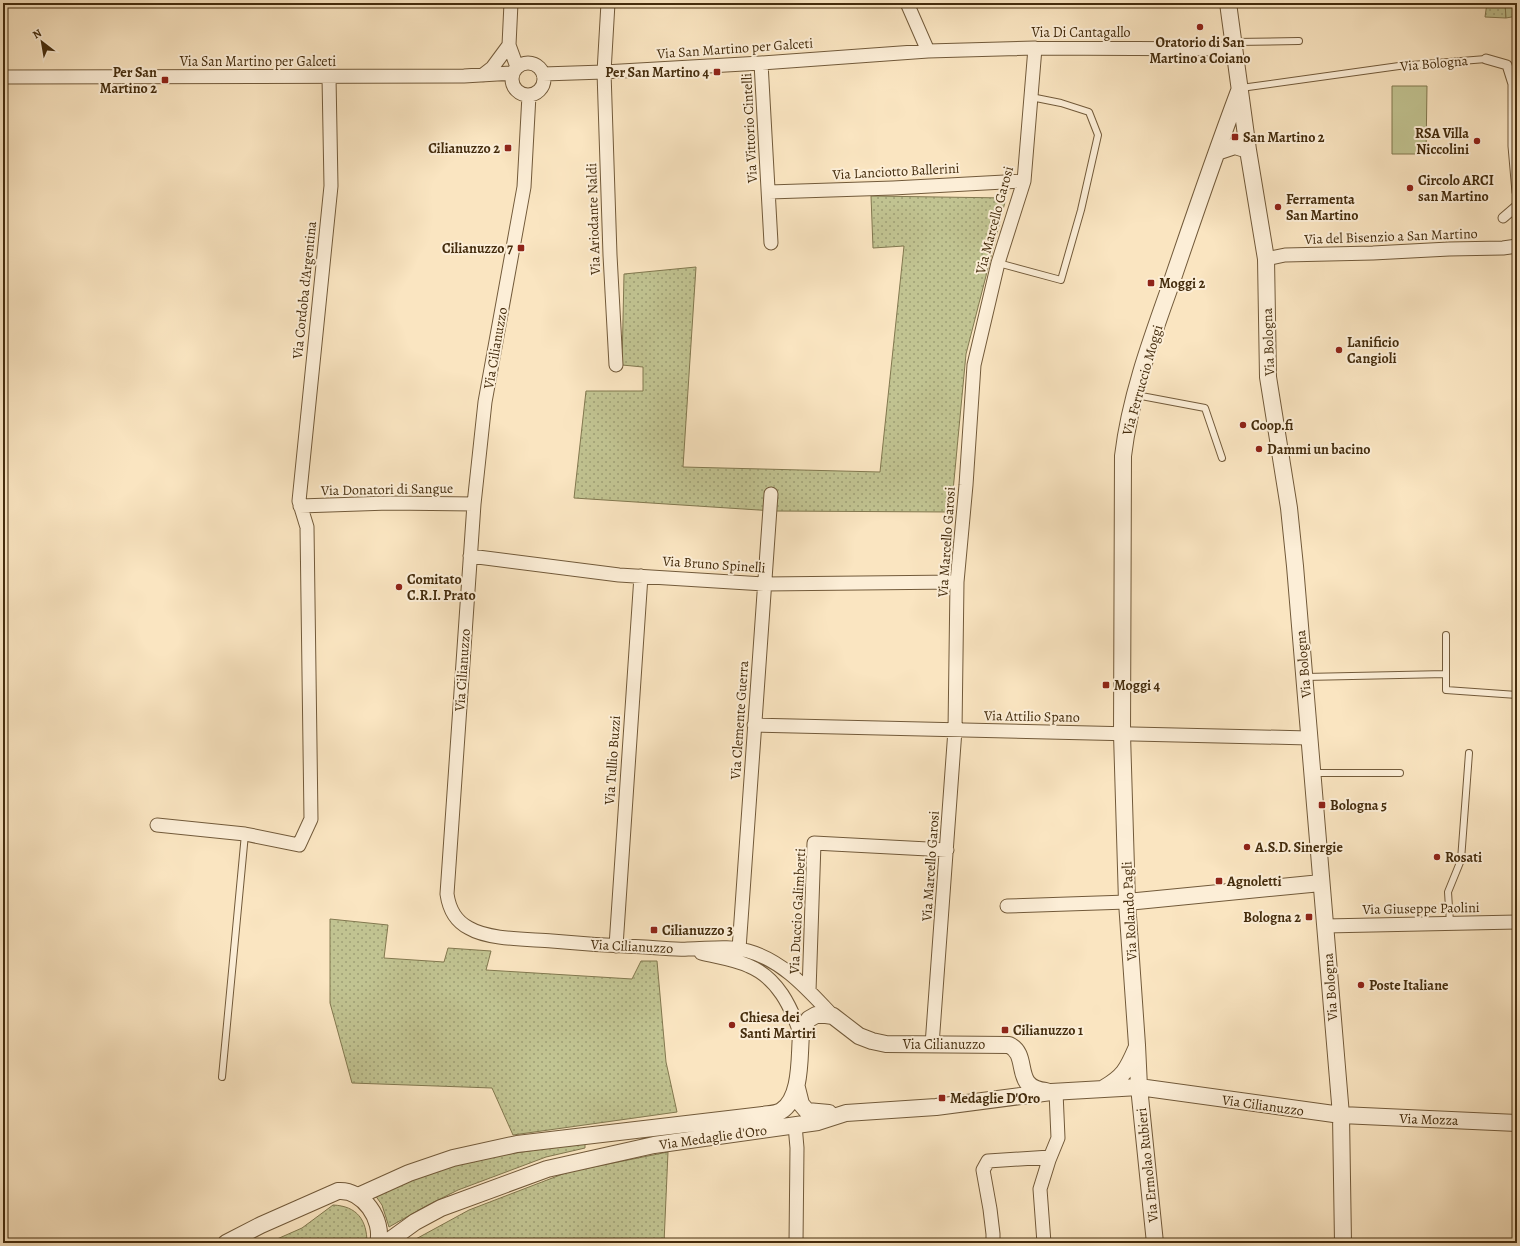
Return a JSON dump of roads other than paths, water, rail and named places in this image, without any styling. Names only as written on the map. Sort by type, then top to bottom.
[{"type":"street","name":"Via Cilianuzzo","points":[[511,3],[509,45],[515,70],[512,82],[523,93],[524,187],[485,402],[474,504],[447,894],[448,903],[457,918],[466,926],[477,932],[503,937],[616,946],[688,949],[711,947],[748,951],[767,958],[784,968],[809,990],[833,1016],[859,1036],[886,1044],[1009,1045],[1018,1053],[1021,1071]]},
{"type":"street","name":"Via Ariodante Naldi","points":[[608,3],[604,72],[610,255],[616,365]]},
{"type":"street","points":[[907,3],[928,51]]},
{"type":"street","name":"Via Bologna","points":[[1228,3],[1248,150],[1266,259],[1268,377],[1289,508],[1341,1115],[1343,1243]]},
{"type":"street","points":[[483,75],[492,68],[509,45]]},
{"type":"street","name":"Via Di Cantagallo","points":[[928,51],[1233,45]]},
{"type":"street","name":"Via Marcello Garosi","points":[[932,1045],[955,730],[958,582],[967,478],[974,365],[998,263],[1024,180],[1035,48]]},
{"type":"street","name":"Via San Martino per Galceti","points":[[544,74],[762,63],[928,51]]},
{"type":"street","points":[[1486,59],[1507,66],[1513,84],[1513,146],[1517,192]]},
{"type":"street","points":[[515,70],[527,63],[532,63],[537,65],[544,74],[544,79],[538,92],[523,93]]},
{"type":"street","name":"Via Vittorio Cintelli","points":[[762,63],[771,243]]},
{"type":"street","name":"Via San Martino per Galceti","points":[[3,77],[329,77],[483,75],[515,70]]},
{"type":"street","name":"Via Cordoba d'Argentina","points":[[245,834],[299,845],[311,819],[307,527],[299,501],[331,186],[329,77]]},
{"type":"street","name":"Via Ferruccio Moggi","points":[[1122,734],[1123,456],[1126,428],[1136,395],[1144,360],[1240,88]]},
{"type":"street","points":[[1217,152],[1235,146],[1248,150]]},
{"type":"street","name":"Via Lanciotto Ballerini","points":[[769,192],[893,188],[1024,180]]},
{"type":"street","points":[[1503,218],[1517,206]]},
{"type":"street","name":"Via del Bisenzio a San Martino","points":[[1266,259],[1285,255],[1503,248],[1517,246]]},
{"type":"street","name":"Via Clemente Guerra","points":[[739,949],[771,494]]},
{"type":"street","name":"Via Donatori di Sangue","points":[[300,506],[389,503],[474,504]]},
{"type":"street","name":"Via Bruno Spinelli","points":[[470,556],[619,575],[764,584],[958,582]]},
{"type":"street","name":"Via Tullio Buzzi","points":[[616,946],[641,576]]},
{"type":"street","name":"Via Attilio Spano","points":[[754,725],[1309,738]]},
{"type":"street","name":"Via Rolando Pagli","points":[[1122,734],[1127,902],[1139,1087]]},
{"type":"street","points":[[157,825],[245,834]]},
{"type":"street","name":"Via Duccio Galimberti","points":[[809,990],[814,843],[947,850]]},
{"type":"street","points":[[1007,906],[1127,902],[1321,883]]},
{"type":"street","name":"Via Giuseppe Paolini","points":[[1325,926],[1517,922]]},
{"type":"street","name":"Via Cilianuzzo","points":[[688,949],[738,962],[760,972],[772,982],[782,994],[793,1014],[801,1035]]},
{"type":"street","points":[[833,1016],[821,1014],[812,1016],[805,1023],[801,1035],[796,1088],[801,1104],[807,1111],[846,1113]]},
{"type":"street","points":[[1104,1088],[1119,1079],[1130,1063],[1137,1045]]},
{"type":"street","points":[[1021,1071],[1025,1080],[1033,1088],[1054,1092],[1058,1138],[1050,1157],[1040,1189],[1044,1243]]},
{"type":"street","points":[[1003,1097],[1018,1089],[1021,1071]]},
{"type":"street","name":"Via Cilianuzzo","points":[[1139,1087],[1341,1115]]},
{"type":"street","name":"Via Medaglie d'Oro","points":[[386,1243],[415,1222],[441,1208],[547,1169],[654,1145],[818,1122],[846,1113],[936,1107],[1003,1097],[1054,1092],[1139,1087]]},
{"type":"street","name":"Via Ermolao Rubieri","points":[[1139,1087],[1155,1243]]},
{"type":"street","name":"Via Medaglie d'Oro","points":[[358,1196],[408,1173],[460,1156],[517,1144],[763,1115],[781,1111],[793,1097],[796,1088]]},
{"type":"street","name":"Via Mozza","points":[[1341,1115],[1517,1123]]},
{"type":"street","points":[[795,1125],[797,1148],[796,1243]]},
{"type":"street","points":[[992,1243],[993,1234],[990,1209],[983,1170],[988,1161],[1050,1157]]},
{"type":"street","points":[[226,1243],[261,1225],[338,1191],[347,1191],[358,1196],[368,1206],[376,1219],[380,1234],[378,1243]]},
{"type":"lane","points":[[1233,45],[1299,41]]},
{"type":"lane","name":"Via Bologna","points":[[1240,88],[1399,66],[1486,59]]},
{"type":"lane","points":[[998,263],[1061,280],[1081,210],[1098,135],[1089,112],[1061,103],[1031,97]]},
{"type":"lane","points":[[1136,395],[1205,408],[1222,458]]},
{"type":"lane","points":[[1446,635],[1446,690],[1517,695]]},
{"type":"lane","points":[[1303,677],[1446,674]]},
{"type":"lane","points":[[1450,923],[1448,892],[1461,860],[1469,753]]},
{"type":"lane","points":[[1312,773],[1400,773]]},
{"type":"lane","points":[[222,1078],[245,834]]},
{"type":"place","name":"Oratorio di San Martino a Coiano","points":[[1200,27]]},
{"type":"place","name":"Per San Martino 4","points":[[717,72]]},
{"type":"place","name":"Per San Martino 2","points":[[165,80]]},
{"type":"place","name":"San Martino 2","points":[[1235,137]]},
{"type":"place","name":"RSA Villa Niccolini","points":[[1477,141]]},
{"type":"place","name":"Cilianuzzo 2","points":[[508,148]]},
{"type":"place","name":"Circolo ARCI san Martino","points":[[1410,188]]},
{"type":"place","name":"Ferramenta San Martino","points":[[1278,207]]},
{"type":"place","name":"Cilianuzzo 7","points":[[521,248]]},
{"type":"place","name":"Moggi 2","points":[[1151,283]]},
{"type":"place","name":"Lanificio Cangioli","points":[[1339,350]]},
{"type":"place","name":"Coop.fi","points":[[1243,425]]},
{"type":"place","name":"Dammi un bacino","points":[[1259,449]]},
{"type":"place","name":"Comitato C.R.I. Prato","points":[[399,587]]},
{"type":"place","name":"Moggi 4","points":[[1106,685]]},
{"type":"place","name":"Bologna 5","points":[[1322,805]]},
{"type":"place","name":"A.S.D. Sinergie","points":[[1247,847]]},
{"type":"place","name":"Rosati","points":[[1437,857]]},
{"type":"place","name":"Agnoletti","points":[[1219,881]]},
{"type":"place","name":"Bologna 2","points":[[1309,917]]},
{"type":"place","name":"Cilianuzzo 3","points":[[654,930]]},
{"type":"place","name":"Poste Italiane","points":[[1361,985]]},
{"type":"place","name":"Chiesa dei Santi Martiri","points":[[732,1025]]},
{"type":"place","name":"Cilianuzzo 1","points":[[1005,1030]]},
{"type":"place","name":"Medaglie D'Oro","points":[[942,1098]]}]
